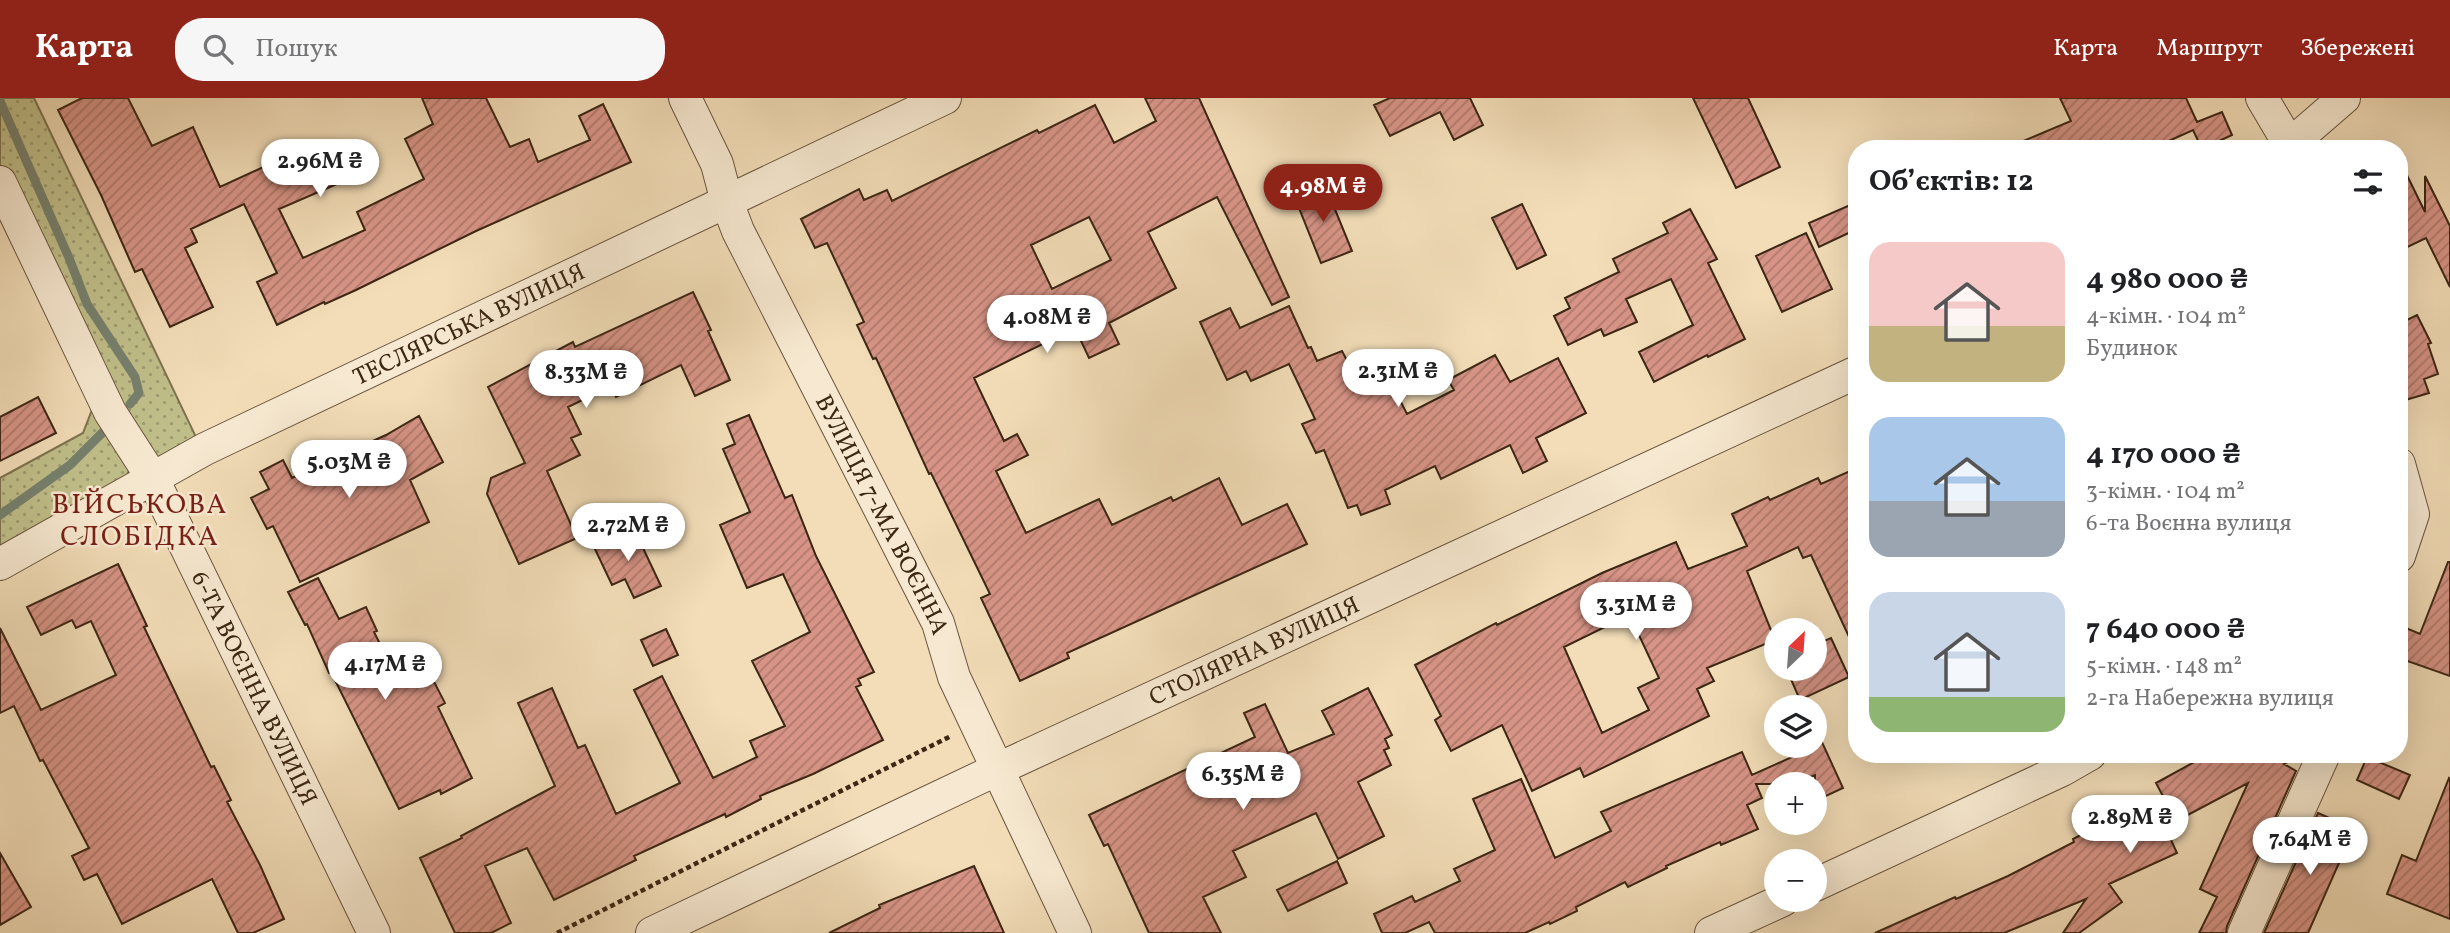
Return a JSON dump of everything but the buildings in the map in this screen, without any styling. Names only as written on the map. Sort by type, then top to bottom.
[{"type":"street","name":"ВУЛИЦЯ 7-МА ВОЄННА","points":[[685,98],[717,164],[738,231],[938,623],[954,677],[1075,933]]},
{"type":"street","name":"ТЕСЛЯРСЬКА ВУЛИЦЯ","points":[[0,564],[205,449],[946,98]]},
{"type":"street","points":[[2262,98],[2285,140]]},
{"type":"street","points":[[2297,140],[2344,98]]},
{"type":"street","name":"6-ТА ВОЄННА ВУЛИЦЯ","points":[[0,183],[110,412],[153,479],[374,933]]},
{"type":"street","name":"СТОЛЯРНА ВУЛИЦЯ","points":[[652,933],[998,769],[1848,376]]},
{"type":"street","points":[[2408,496],[2413,514],[2408,529]]},
{"type":"street","points":[[1827,879],[2074,763]]},
{"type":"street","points":[[2244,933],[2320,763]]},
{"type":"street","points":[[1721,931],[1764,910]]},
{"type":"path","points":[[557,933],[977,724]]},
{"type":"shaded area","points":[[0,98],[34,98],[195,435],[191,447],[166,460],[149,455],[0,168]]},
{"type":"shaded area","points":[[95,402],[130,467],[123,488],[0,554],[0,478],[83,433]]},
{"type":"waterway","points":[[0,101],[87,304],[135,377],[139,393],[130,404]]},
{"type":"waterway","points":[[0,515],[70,465],[108,427]]},
{"type":"district","name":"ВІЙСЬКОВА СЛОБІДКА","points":[[140,519]]}]
